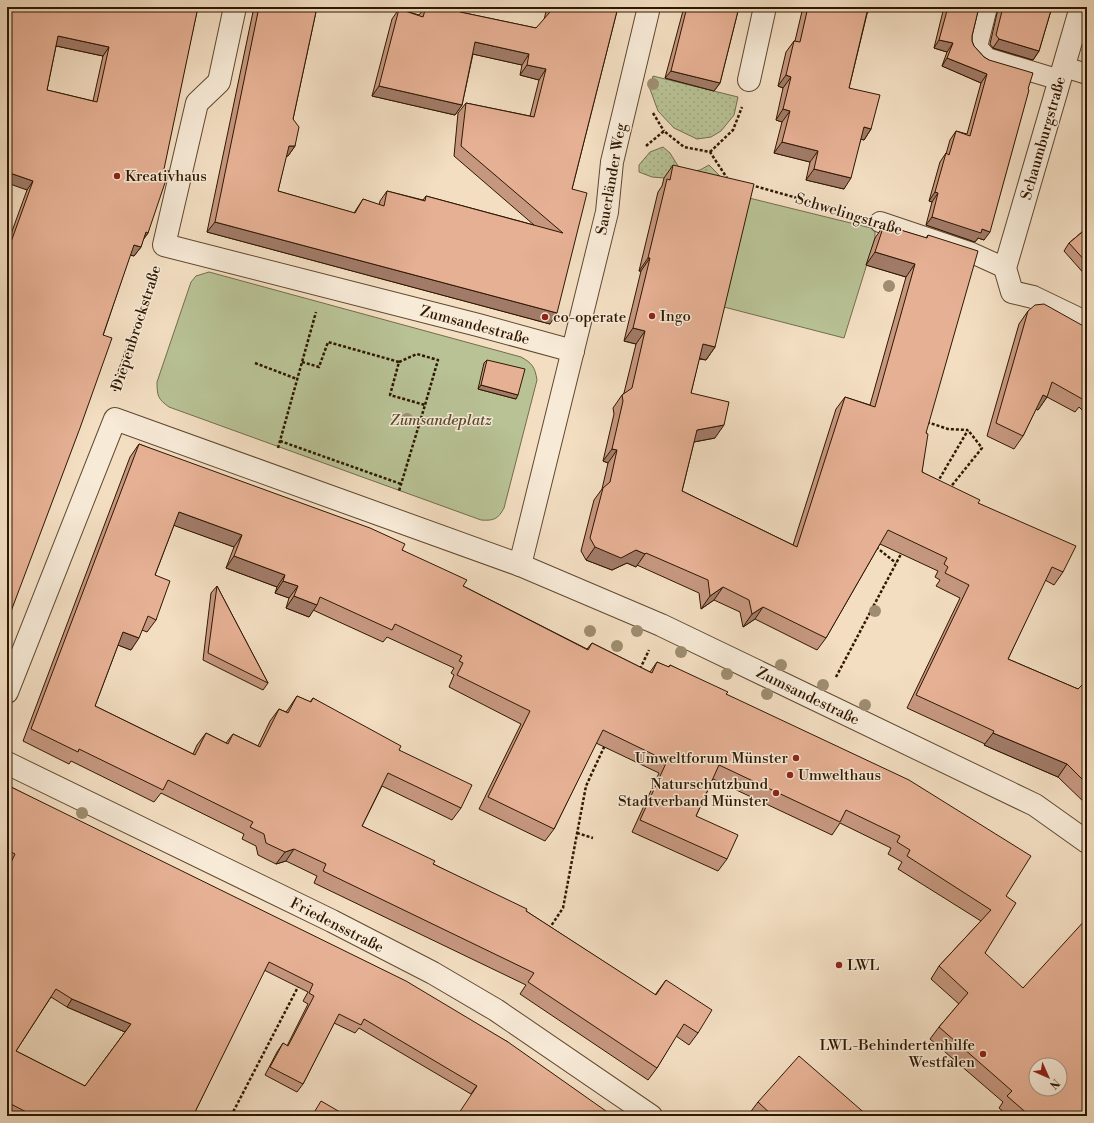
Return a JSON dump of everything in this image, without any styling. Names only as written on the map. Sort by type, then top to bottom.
[{"type":"street","points":[[164,245],[197,103],[219,82],[235,7]]},
{"type":"street","name":"Sauerländer Weg","points":[[573,351],[607,212],[612,162],[649,7]]},
{"type":"street","points":[[749,80],[765,7]]},
{"type":"street","name":"Schaumburgstraße","points":[[1005,268],[1081,7]]},
{"type":"street","name":"Zumsandestraße","points":[[164,245],[573,351]]},
{"type":"street","points":[[1005,268],[1012,292],[1033,297],[1087,323]]},
{"type":"street","points":[[520,565],[573,351]]},
{"type":"street","points":[[7,692],[115,419]]},
{"type":"street","name":"Zumsandestraße","points":[[115,419],[520,565],[661,625],[1035,805],[1087,842]]},
{"type":"street","name":"Friedensstraße","points":[[7,763],[332,921],[433,973],[496,1010],[651,1116]]},
{"type":"lane","points":[[987,7],[976,47],[987,58],[1062,74],[1087,74]]},
{"type":"lane","name":"Schwelingstraße","points":[[880,222],[972,254],[1005,268]]},
{"type":"path","points":[[710,152],[733,130],[744,104],[749,80]]},
{"type":"path","points":[[612,162],[641,149],[664,131],[684,147],[710,152],[727,178],[734,180]]},
{"type":"path","name":"Schwelingstraße","points":[[748,184],[880,222]]},
{"type":"path","name":"Diepenbrockstraße","points":[[115,419],[113,398],[116,379],[164,245]]},
{"type":"path","points":[[270,475],[323,285]]},
{"type":"path","points":[[302,362],[319,367],[328,342],[399,362],[417,354],[438,360],[391,518]]},
{"type":"path","points":[[399,362],[390,395],[425,405]]},
{"type":"path","points":[[254,363],[297,379]]},
{"type":"path","points":[[923,420],[948,429],[968,430],[982,448],[945,494]]},
{"type":"path","points":[[935,488],[968,430]]},
{"type":"path","points":[[280,441],[401,484]]},
{"type":"path","points":[[874,545],[896,563]]},
{"type":"path","points":[[822,703],[901,554]]},
{"type":"path","points":[[638,674],[661,625]]},
{"type":"path","points":[[546,933],[563,908],[586,786],[605,744]]},
{"type":"path","points":[[577,833],[593,838]]},
{"type":"path","points":[[231,1116],[300,983]]},
{"type":"green space","points":[[653,76],[738,97],[734,115],[721,131],[711,137],[697,139],[674,128],[658,111],[650,89]]},
{"type":"green space","points":[[663,147],[670,153],[678,166],[688,172],[700,170],[709,165],[720,176],[664,178],[652,177],[639,172],[639,165],[650,152]]},
{"type":"green space","points":[[745,197],[875,229],[875,238],[844,338],[720,306]]},
{"type":"green space","name":"Zumsandeplatz","points":[[209,272],[521,357],[528,361],[534,369],[537,380],[504,508],[500,515],[492,520],[481,520],[169,407],[165,404],[159,397],[157,382],[191,282],[196,276]]},
{"type":"building","points":[[7,7],[198,7],[164,169],[169,171],[148,233],[146,232],[141,247],[134,245],[103,335],[112,338],[7,622],[7,253],[33,181],[7,172]],"holes":[[[58,36],[109,47],[97,102],[47,90]]]},
{"type":"building","points":[[259,7],[317,7],[293,119],[299,127],[295,146],[289,146],[278,191],[355,213],[363,199],[384,206],[387,191],[425,201],[426,196],[563,233],[461,146],[466,103],[534,117],[546,69],[527,65],[529,54],[475,42],[462,105],[379,86],[399,9],[423,17],[426,7],[461,7],[460,12],[536,28],[550,12],[552,7],[618,7],[572,189],[587,193],[557,313],[215,222]]},
{"type":"building","points":[[687,7],[739,7],[720,83],[671,71]]},
{"type":"building","points":[[808,7],[871,7],[871,9],[868,8],[849,88],[880,95],[871,129],[864,127],[851,178],[814,169],[818,151],[782,142],[790,111],[783,109],[791,77],[786,75],[794,41],[800,42]]},
{"type":"building","points":[[948,7],[979,7],[972,36],[974,46],[984,57],[989,60],[1033,73],[990,232],[982,229],[981,233],[932,217],[938,193],[935,192],[946,153],[949,155],[956,131],[970,136],[987,74],[947,58],[953,43],[939,40]]},
{"type":"building","points":[[1003,7],[1052,7],[1039,51],[999,39],[996,35]]},
{"type":"building","points":[[673,165],[754,184],[715,347],[703,344],[691,393],[729,402],[724,425],[697,430],[682,491],[797,547],[845,397],[875,407],[915,264],[875,252],[884,225],[927,238],[928,235],[978,251],[926,433],[928,434],[922,472],[980,500],[978,503],[1076,546],[1063,572],[1052,567],[1008,659],[1078,689],[1087,680],[1087,784],[1067,764],[993,733],[994,731],[916,695],[969,585],[945,573],[948,567],[944,564],[947,558],[888,530],[826,638],[763,607],[752,614],[749,600],[723,587],[710,596],[708,580],[646,553],[645,554],[636,550],[621,558],[595,547],[590,538],[603,488],[610,482],[617,450],[612,449],[623,401],[622,395],[632,388],[645,331],[633,328],[667,179],[670,180]]},
{"type":"building","points":[[1087,228],[1087,263],[1069,243]]},
{"type":"building","points":[[1044,304],[1087,328],[1087,395],[1084,400],[1052,382],[1047,397],[1043,395],[1023,436],[996,423],[1028,311],[1035,305]]},
{"type":"building","points":[[487,360],[525,369],[518,395],[481,385]]},
{"type":"building","points":[[139,444],[370,528],[405,544],[402,550],[467,580],[463,586],[588,650],[592,643],[652,673],[657,662],[669,667],[670,665],[728,692],[726,694],[909,780],[1031,856],[1006,896],[1016,903],[985,953],[1023,988],[1087,918],[1087,1116],[1030,1116],[1007,1096],[1012,1091],[939,1027],[968,993],[939,966],[991,910],[907,856],[910,850],[897,842],[900,836],[846,810],[840,822],[719,765],[696,816],[738,835],[727,859],[640,820],[667,761],[603,730],[554,829],[488,797],[530,711],[457,675],[463,663],[459,661],[462,656],[395,624],[392,630],[320,597],[317,605],[294,596],[298,586],[283,581],[285,575],[234,556],[242,535],[179,512],[155,575],[170,581],[156,620],[148,616],[139,638],[123,632],[95,706],[195,755],[206,733],[228,744],[233,734],[260,747],[279,709],[288,713],[297,696],[311,702],[313,698],[401,746],[399,750],[472,785],[461,808],[388,773],[362,826],[435,861],[433,864],[527,909],[526,911],[656,995],[666,980],[712,1010],[698,1033],[684,1024],[657,1068],[528,982],[534,973],[323,871],[326,864],[294,849],[285,852],[266,843],[264,834],[250,827],[253,822],[168,780],[163,790],[79,749],[78,752],[31,729]]},
{"type":"building","points":[[217,586],[268,683],[208,653]]},
{"type":"building","points":[[7,785],[406,981],[508,1042],[613,1116],[457,1116],[477,1086],[364,1019],[361,1025],[339,1014],[303,1084],[270,1067],[283,1043],[288,1046],[314,996],[309,993],[313,984],[269,962],[193,1116],[34,1116],[7,1102],[7,871],[15,854],[7,850]],"holes":[[[56,989],[72,999],[131,1024],[85,1086],[16,1051]]]},
{"type":"building","points":[[799,1056],[868,1116],[773,1116],[758,1102]]},
{"type":"building","points":[[321,1101],[347,1116],[312,1116]]},
{"type":"place","name":"Kreativhaus","points":[[117,176]]},
{"type":"place","name":"Ingo","points":[[652,316]]},
{"type":"place","name":"co-operate","points":[[545,317]]},
{"type":"place","name":"Umweltforum Münster","points":[[796,758]]},
{"type":"place","name":"Umwelthaus","points":[[790,775]]},
{"type":"place","name":"Naturschutzbund Stadtverband Münster","points":[[776,793]]},
{"type":"place","name":"LWL","points":[[839,965]]},
{"type":"place","name":"LWL-Behindertenhilfe Westfalen","points":[[983,1054]]}]
